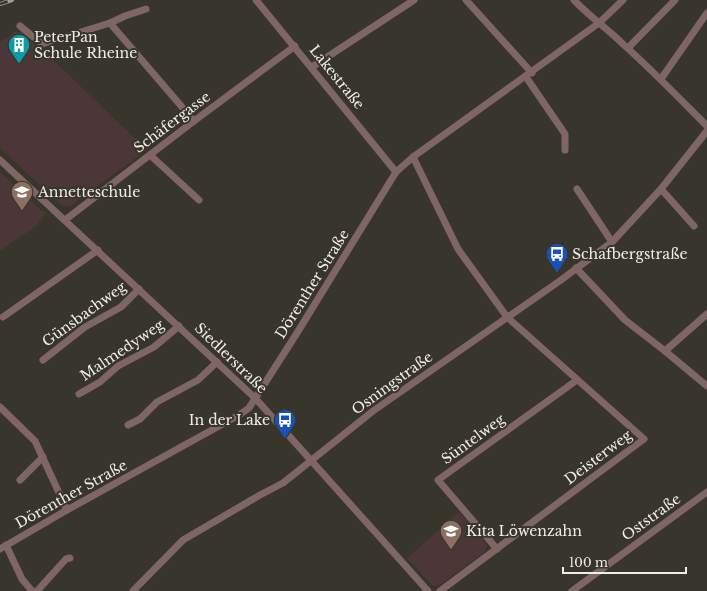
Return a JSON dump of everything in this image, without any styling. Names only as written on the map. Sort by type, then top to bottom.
[{"type":"street","name":"Lakestraße","points":[[256,0],[295,46],[396,172]]},
{"type":"street","points":[[312,67],[414,0]]},
{"type":"street","points":[[466,0],[529,75],[565,134],[565,150]]},
{"type":"street","points":[[574,0],[628,48],[707,126]]},
{"type":"street","name":"Dörenther Straße","points":[[3,547],[249,408],[396,172],[414,157],[599,23],[623,0]]},
{"type":"street","points":[[628,48],[675,0]]},
{"type":"street","points":[[20,26],[42,44],[110,23],[146,9]]},
{"type":"street","points":[[661,80],[707,13]]},
{"type":"street","points":[[110,23],[194,121]]},
{"type":"street","name":"Schäfergasse","points":[[65,220],[295,46]]},
{"type":"street","name":"Osningstraße","points":[[133,591],[183,540],[283,483],[373,411],[612,242],[661,189],[707,131]]},
{"type":"street","points":[[150,155],[199,200]]},
{"type":"street","points":[[414,157],[458,249],[507,317]]},
{"type":"street","name":"Siedlerstraße","points":[[0,160],[256,399],[428,591]]},
{"type":"street","points":[[577,189],[612,242]]},
{"type":"street","points":[[661,189],[694,226]]},
{"type":"street","points":[[3,317],[98,250]]},
{"type":"street","points":[[576,268],[625,320],[707,386]]},
{"type":"street","name":"Günsbachweg","points":[[43,360],[85,327],[121,307],[139,290]]},
{"type":"street","points":[[665,351],[707,314]]},
{"type":"street","name":"Deisterweg","points":[[440,591],[644,439],[507,317]]},
{"type":"street","name":"Malmedyweg","points":[[79,394],[100,382],[118,366],[154,346],[179,326]]},
{"type":"street","points":[[128,425],[140,419],[157,402],[198,380],[217,362]]},
{"type":"street","name":"Süntelweg","points":[[497,549],[438,480],[577,380]]},
{"type":"street","points":[[0,407],[35,441],[67,510]]},
{"type":"street","points":[[20,480],[43,457]]},
{"type":"street","name":"Oststraße","points":[[572,591],[707,492]]},
{"type":"street","points":[[3,547],[22,579],[32,591]]},
{"type":"street","points":[[36,591],[66,559],[70,558]]},
{"type":"shaded area","points":[[16,31],[22,32],[44,54],[46,53],[147,150],[70,206],[63,206],[60,204],[0,148],[0,42]]},
{"type":"shaded area","name":"Annetteschule","points":[[0,172],[41,210],[47,213],[36,226],[0,251]]},
{"type":"shaded area","name":"Kita Löwenzahn","points":[[459,512],[487,545],[485,552],[440,585],[433,586],[407,558]]},
{"type":"railway","points":[[0,4],[12,0]]},
{"type":"place","name":"PeterPan Schule Rheine","points":[[19,64]]},
{"type":"place","name":"Annetteschule","points":[[22,212]]},
{"type":"place","name":"Schafbergstraße","points":[[557,274]]},
{"type":"place","name":"In der Lake","points":[[285,440]]},
{"type":"place","name":"Kita Löwenzahn","points":[[451,550]]}]
